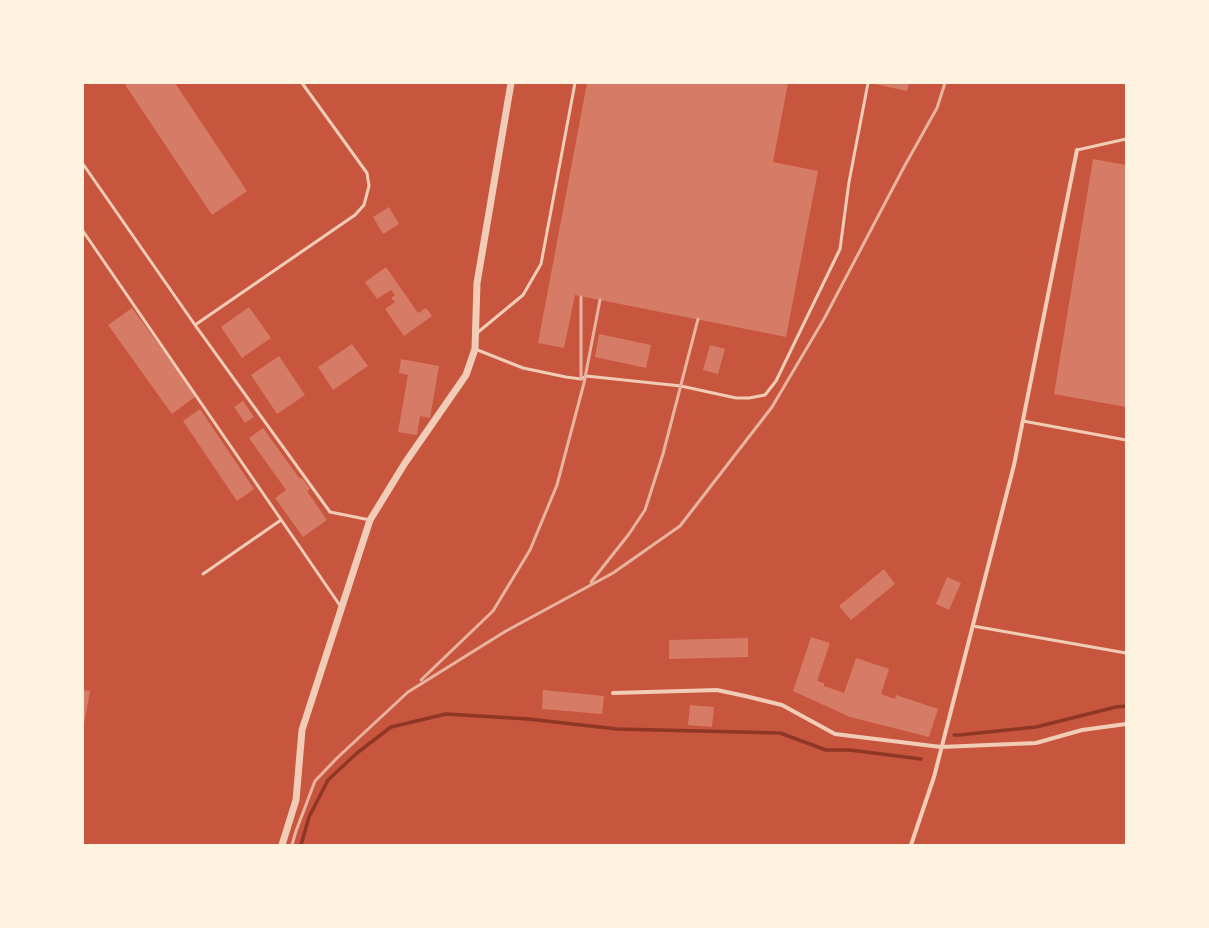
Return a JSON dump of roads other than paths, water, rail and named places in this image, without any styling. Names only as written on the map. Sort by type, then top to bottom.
[{"type":"street","points":[[282,845],[296,800],[302,730],[370,520],[405,463],[466,375],[475,349],[477,283],[511,83]]},
{"type":"street","points":[[911,845],[934,777],[1014,465],[1077,150]]},
{"type":"street","points":[[613,693],[717,690],[782,705],[835,734],[941,747],[1036,743],[1082,730],[1126,724]]},
{"type":"lane","points":[[195,325],[355,216],[364,205],[370,186],[367,172],[302,83]]},
{"type":"lane","points":[[475,334],[523,295],[541,264],[575,83]]},
{"type":"lane","points":[[475,349],[522,368],[566,377],[581,379],[586,376],[681,386],[736,398],[749,398],[765,395],[776,381],[840,249],[849,182],[868,83]]},
{"type":"lane","points":[[1077,150],[1126,139]]},
{"type":"lane","points":[[83,164],[195,325],[330,512],[370,520]]},
{"type":"lane","points":[[83,231],[342,608]]},
{"type":"lane","points":[[1023,421],[1126,440]]},
{"type":"lane","points":[[203,574],[281,520]]},
{"type":"lane","points":[[973,626],[1126,653]]},
{"type":"waterway","points":[[954,735],[1036,727],[1116,707],[1126,706]]},
{"type":"waterway","points":[[301,845],[309,817],[328,780],[357,753],[391,727],[446,714],[528,719],[617,729],[780,733],[826,750],[850,750],[921,759]]},
{"type":"railway","points":[[292,845],[315,781],[337,758],[408,692],[506,631],[613,573],[680,526],[772,407],[824,319],[904,167],[937,108],[945,83]]},
{"type":"railway","points":[[581,297],[581,379]]},
{"type":"railway","points":[[421,680],[493,611],[530,550],[557,485],[584,383],[600,300]]},
{"type":"railway","points":[[591,582],[629,534],[645,510],[663,454],[698,319]]}]
